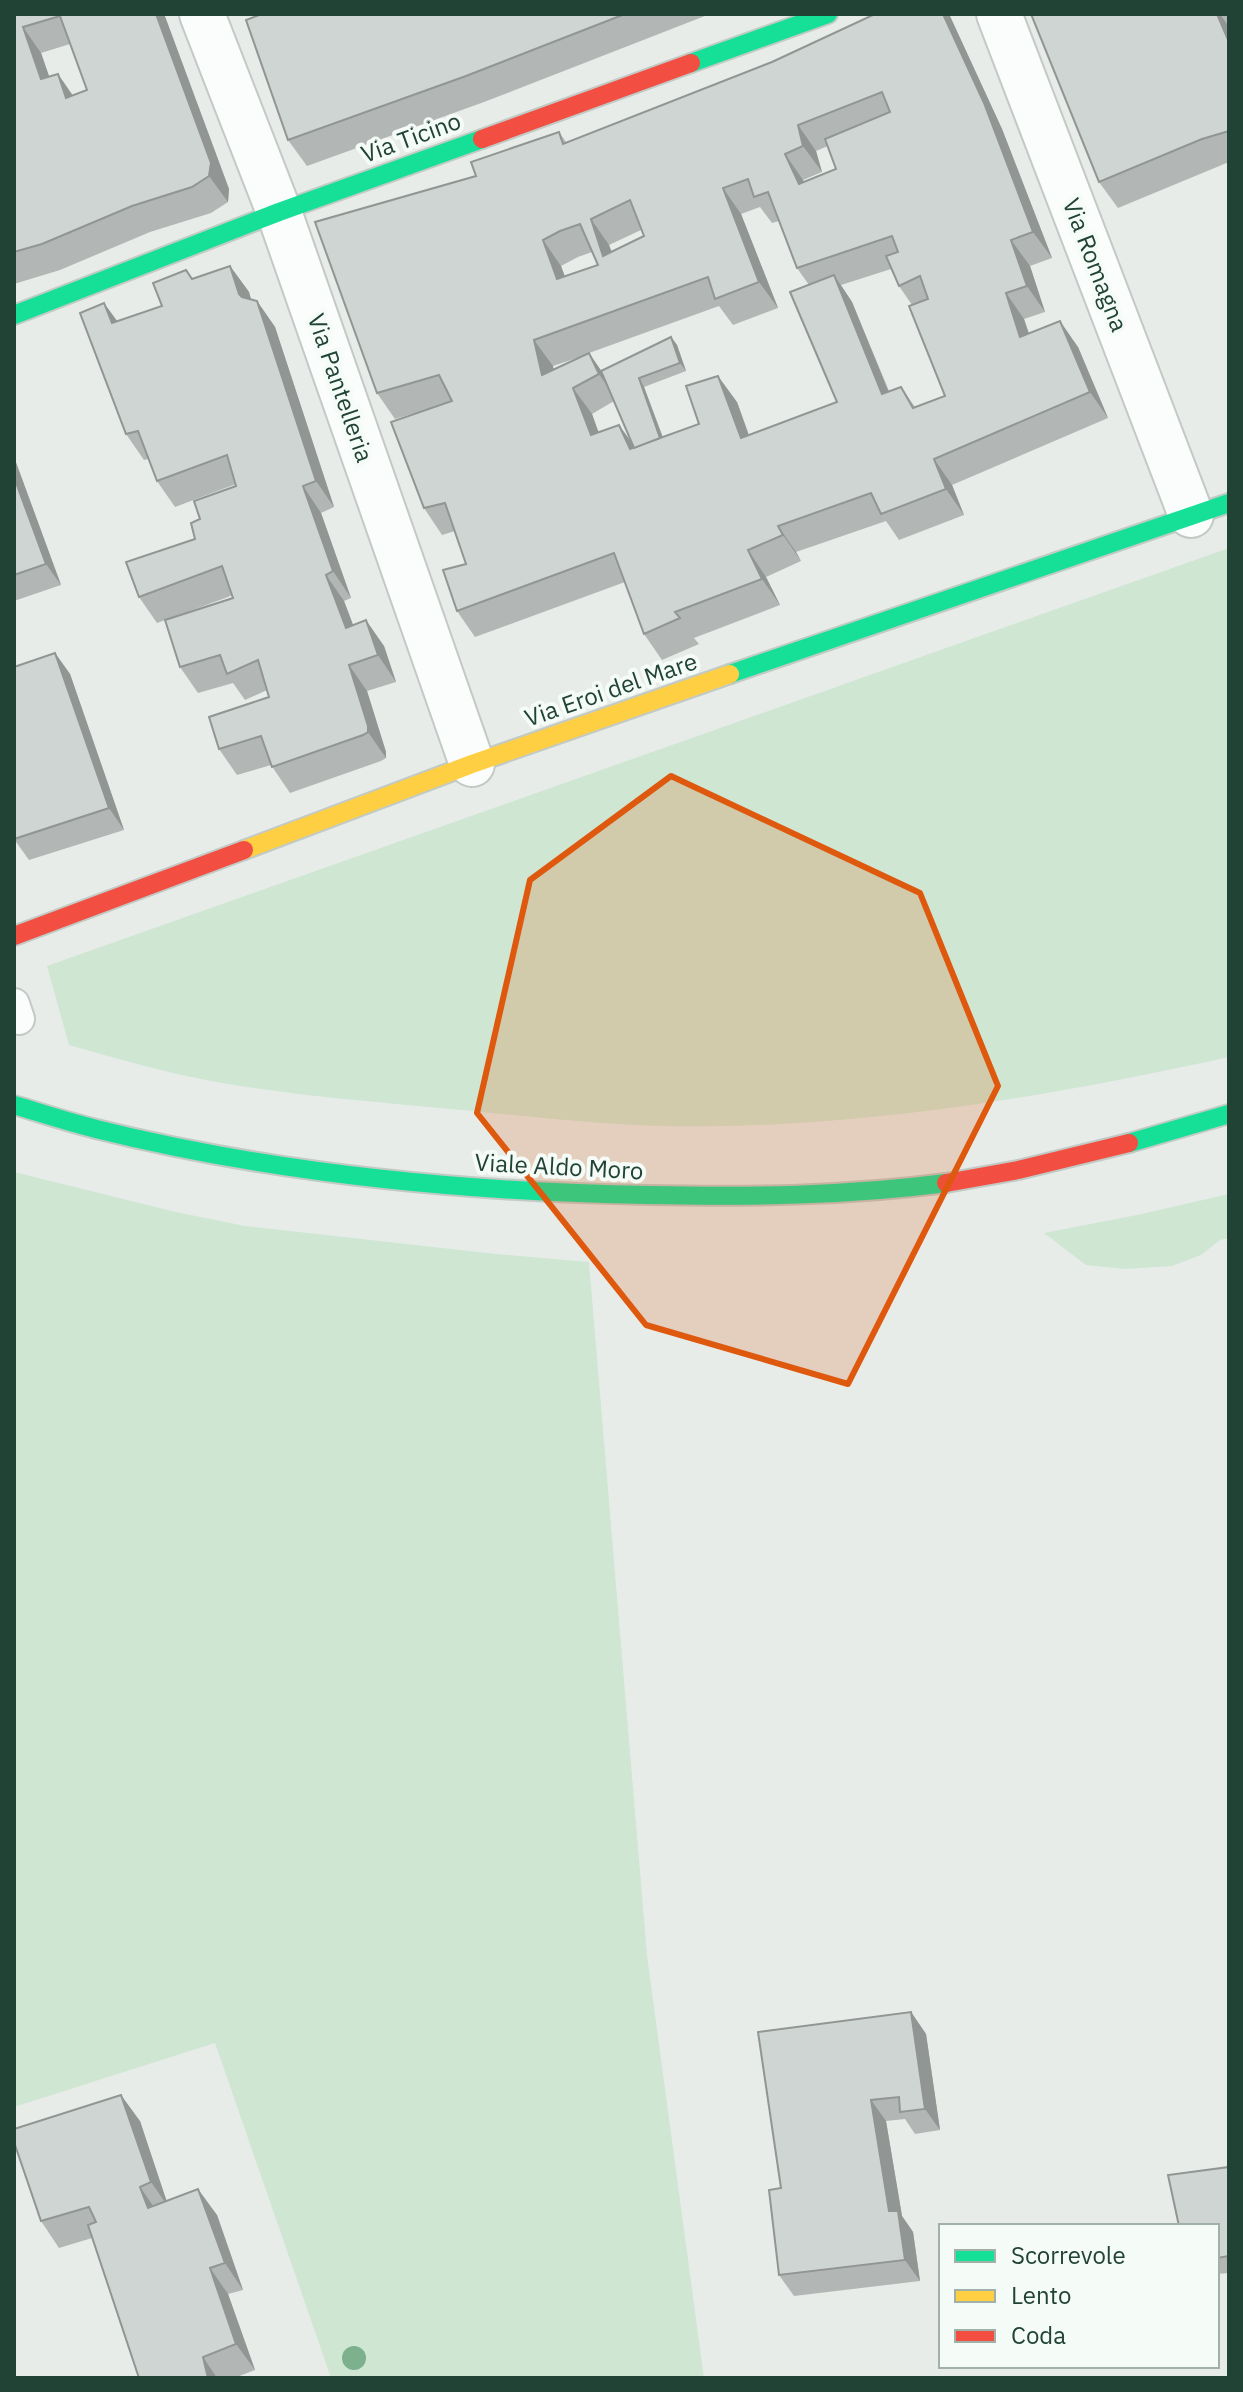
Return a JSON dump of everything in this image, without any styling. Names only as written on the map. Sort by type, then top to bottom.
[{"type":"street","name":"Via Pantelleria","points":[[202,14],[279,212],[472,764]]},
{"type":"street","name":"Via Ticino","points":[[14,315],[279,212],[828,14]]},
{"type":"street","name":"Via Romagna","points":[[999,14],[1210,509]]},
{"type":"street","name":"Via Eroi del Mare","points":[[14,936],[472,764],[1210,509]]},
{"type":"street","name":"Viale Aldo Moro","points":[[14,1105],[106,1131],[272,1165],[410,1183],[562,1193],[697,1196],[877,1191],[946,1183],[1040,1167],[1229,1114]]},
{"type":"street","name":"Viale Aldo Moro","points":[[1107,1150],[1198,1142]]},
{"type":"highlighted area","points":[[671,776],[920,893],[998,1086],[848,1384],[646,1325],[477,1113],[530,880]]},
{"type":"green space","points":[[1229,548],[1229,1057],[1018,1098],[875,1117],[804,1123],[661,1126],[555,1119],[255,1088],[168,1072],[69,1045],[47,966]]},
{"type":"green space","points":[[14,1172],[245,1226],[589,1262],[647,1955],[704,2378],[331,2378],[215,2043],[14,2107]]},
{"type":"green space","points":[[1229,1194],[1229,1238],[1220,1240],[1201,1255],[1172,1266],[1125,1269],[1086,1265],[1044,1233],[1137,1215]]},
{"type":"building","points":[[14,14],[156,14],[211,163],[209,176],[192,187],[132,206],[42,244],[14,252]],"holes":[[[60,16],[87,90],[66,98],[58,74],[41,79],[23,27]]]},
{"type":"building","points":[[262,14],[625,14],[288,140],[246,20]]},
{"type":"building","points":[[875,14],[943,14],[984,103],[1033,232],[1011,240],[1027,286],[1006,293],[1020,337],[1060,321],[1090,392],[934,459],[946,489],[881,514],[871,493],[778,526],[783,535],[748,550],[762,579],[675,612],[680,618],[644,634],[614,553],[457,611],[443,570],[466,564],[445,503],[424,508],[391,422],[452,401],[439,375],[377,393],[315,222],[476,176],[471,162],[559,132],[563,144],[772,62]],"holes":[[[882,92],[890,112],[825,139],[836,169],[799,184],[785,154],[803,146],[798,125]],[[748,179],[754,197],[768,192],[797,268],[892,236],[898,252],[886,256],[899,286],[920,276],[928,299],[909,306],[945,396],[913,408],[901,387],[882,394],[834,275],[790,292],[837,402],[741,438],[718,376],[686,386],[699,424],[630,449],[619,425],[591,435],[573,388],[599,374],[589,353],[542,375],[534,340],[708,277],[715,299],[759,282],[723,188]],[[630,200],[644,236],[603,256],[591,219]],[[580,224],[598,265],[557,279],[543,240]]]},
{"type":"building","points":[[1031,14],[1217,14],[1229,42],[1229,131],[1202,139],[1099,182]]},
{"type":"building","points":[[230,266],[239,294],[257,301],[316,481],[303,486],[333,571],[326,575],[346,628],[366,620],[378,655],[349,665],[368,732],[272,767],[261,736],[219,749],[209,717],[269,697],[258,660],[227,674],[220,655],[180,667],[165,620],[233,598],[222,566],[139,597],[126,562],[195,539],[191,523],[200,519],[194,501],[236,486],[227,455],[157,481],[138,431],[126,434],[80,313],[104,303],[112,323],[162,306],[153,283],[186,270],[192,279]]},
{"type":"building","points":[[671,337],[680,363],[639,378],[660,438],[634,448],[601,371]]},
{"type":"building","points":[[14,477],[46,564],[14,575]]},
{"type":"building","points":[[55,653],[109,808],[14,839],[14,667]]},
{"type":"building","points":[[911,2012],[925,2109],[900,2112],[899,2097],[871,2100],[889,2211],[898,2211],[905,2260],[779,2275],[769,2190],[781,2188],[758,2032]]},
{"type":"building","points":[[121,2095],[151,2182],[140,2187],[148,2208],[198,2189],[225,2263],[210,2268],[236,2344],[203,2357],[208,2378],[139,2378],[88,2225],[96,2222],[89,2207],[41,2221],[14,2142],[14,2129]]},
{"type":"building","points":[[1229,2167],[1229,2256],[1219,2258],[1219,2224],[1179,2224],[1168,2175]]},
{"type":"traffic: fast","points":[[691,63],[828,14]]},
{"type":"traffic: fast","points":[[14,315],[279,212],[482,139]]},
{"type":"traffic: fast","points":[[730,674],[1229,503]]},
{"type":"traffic: fast","points":[[14,1105],[96,1129],[233,1158],[440,1185],[579,1193],[723,1196],[835,1193],[946,1183]]},
{"type":"traffic: fast","points":[[1129,1143],[1229,1114]]},
{"type":"traffic: slow","points":[[244,850],[472,764],[730,674]]},
{"type":"traffic: jam","points":[[482,139],[691,63]]},
{"type":"traffic: jam","points":[[14,936],[244,850]]},
{"type":"traffic: jam","points":[[946,1183],[1018,1170],[1129,1143]]}]
